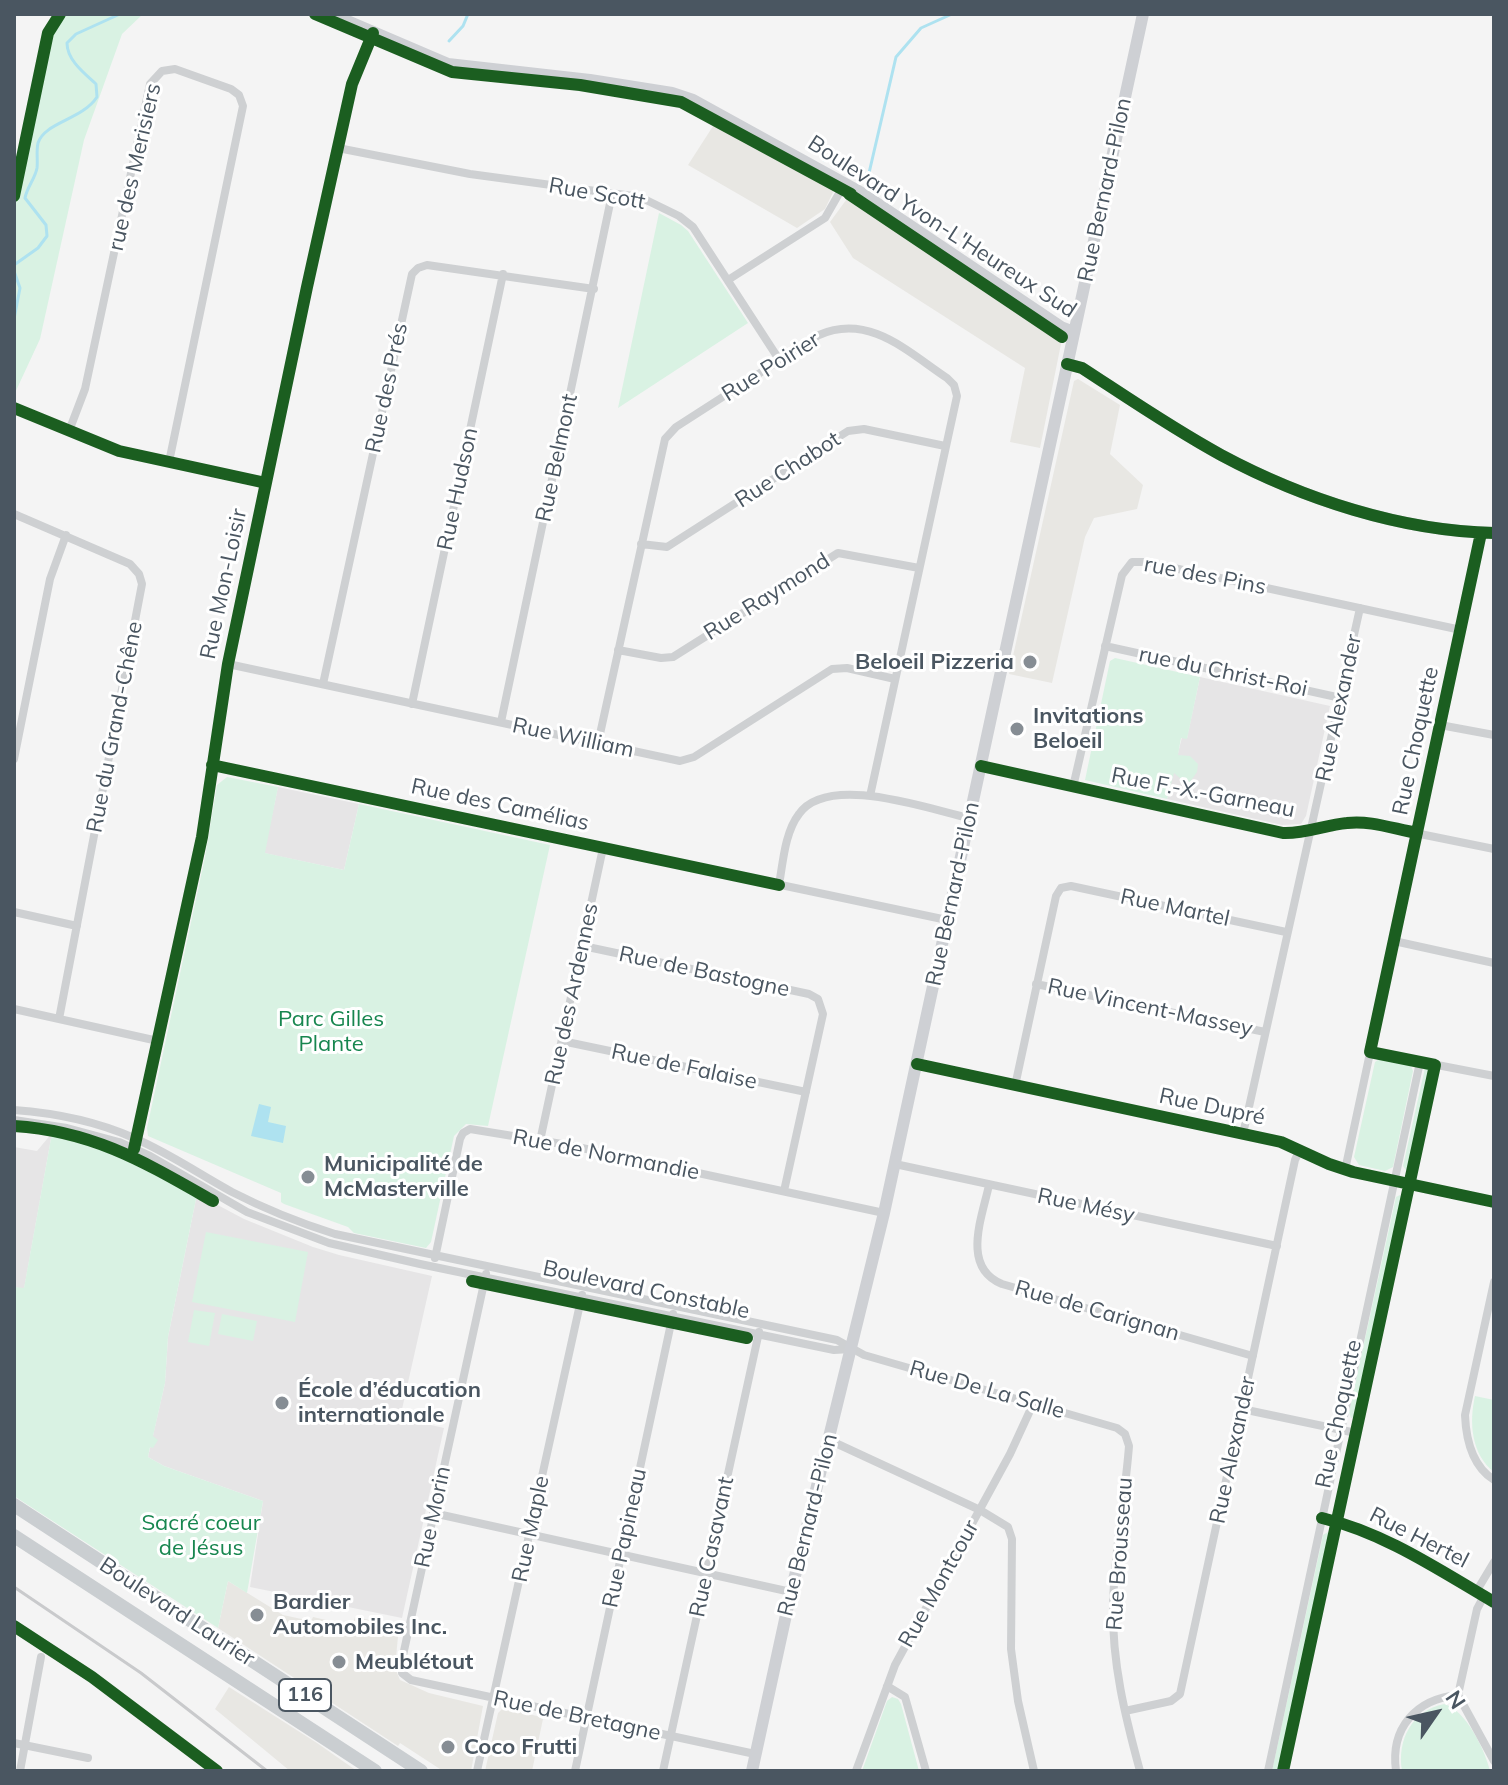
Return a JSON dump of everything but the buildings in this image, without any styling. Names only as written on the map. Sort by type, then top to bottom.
[{"type":"main road","name":"Boulevard Yvon-L'Heureux Sud","points":[[331,14],[455,66],[590,80],[683,96],[845,183],[1061,327],[1074,332]]},
{"type":"main road","name":"Rue Bernard-Pilon","points":[[752,1771],[791,1592],[895,1164],[1143,14]]},
{"type":"main road","points":[[1067,364],[1082,368],[1218,453],[1279,483],[1385,517],[1488,533]]},
{"type":"main road","name":"Boulevard Laurier","points":[[14,1505],[421,1771]]},
{"type":"main road","name":"Boulevard Laurier","points":[[14,1536],[375,1771]]},
{"type":"street","name":"Rue Mon-Loisir","points":[[134,1149],[202,837],[228,664],[266,483],[353,78],[373,33]]},
{"type":"street","name":"rue des Merisiers","points":[[69,431],[85,389],[150,84],[160,72],[175,69],[231,89],[240,97],[243,106],[169,462]]},
{"type":"street","name":"Rue Scott","points":[[338,148],[439,169],[649,200],[688,222],[780,361]]},
{"type":"street","points":[[728,280],[822,220],[829,214],[845,183]]},
{"type":"street","name":"Rue Belmont","points":[[501,722],[612,194]]},
{"type":"street","name":"Rue des Prés","points":[[323,684],[411,276],[418,268],[427,265],[594,289]]},
{"type":"street","name":"Rue Hudson","points":[[412,704],[503,274]]},
{"type":"street","name":"Rue Poirier","points":[[598,743],[661,446],[667,436],[819,335],[835,329],[857,328],[879,333],[954,385],[957,396],[870,796]]},
{"type":"street","points":[[14,408],[119,451],[266,483]]},
{"type":"street","name":"Rue Chabot","points":[[641,544],[667,547],[848,431],[864,429],[945,446]]},
{"type":"street","name":"Rue du Grand-Chêne","points":[[14,514],[130,564],[139,574],[142,588],[59,1019]]},
{"type":"street","name":"Rue Choquette","points":[[1345,1170],[1461,630],[1488,533]]},
{"type":"street","points":[[14,759],[50,579],[66,535]]},
{"type":"street","name":"Rue Raymond","points":[[618,650],[661,658],[673,657],[835,553],[845,552],[919,568]]},
{"type":"street","name":"rue des Pins","points":[[1073,787],[1122,572],[1129,564],[1137,561],[1461,630]]},
{"type":"street","name":"Rue Alexander","points":[[1243,1134],[1360,608]]},
{"type":"street","name":"rue du Christ-Roi","points":[[1105,646],[1341,698]]},
{"type":"street","name":"Rue William","points":[[228,664],[676,761],[686,761],[832,669],[844,667],[895,679]]},
{"type":"street","points":[[1440,725],[1494,735]]},
{"type":"street","name":"Rue des Camélias","points":[[212,765],[947,920]]},
{"type":"street","name":"Rue F.-X.-Garneau","points":[[981,766],[1279,832],[1311,831],[1361,822],[1494,849]]},
{"type":"street","points":[[779,885],[792,828],[804,808],[824,796],[870,796],[969,818]]},
{"type":"street","name":"Rue des Ardennes","points":[[540,1141],[603,848]]},
{"type":"street","name":"Rue Martel","points":[[1036,984],[1056,893],[1063,886],[1286,932]]},
{"type":"street","points":[[14,912],[77,926]]},
{"type":"street","points":[[1394,941],[1494,963]]},
{"type":"street","name":"Rue de Bastogne","points":[[583,946],[814,996],[821,1003],[823,1014],[784,1191]]},
{"type":"street","points":[[1015,1086],[1036,984]]},
{"type":"street","name":"Rue Vincent-Massey","points":[[1036,984],[1265,1032]]},
{"type":"street","points":[[14,1009],[158,1041]]},
{"type":"street","name":"Rue de Falaise","points":[[562,1041],[806,1092]]},
{"type":"street","points":[[1370,1052],[1494,1076]]},
{"type":"street","name":"Rue Choquette","points":[[1268,1771],[1420,1062]]},
{"type":"street","name":"Rue Dupré","points":[[917,1064],[1285,1143],[1345,1170],[1494,1202]]},
{"type":"street","name":"Rue Choquette","points":[[1283,1771],[1435,1065]]},
{"type":"street","name":"Boulevard Constable","points":[[14,1110],[79,1119],[136,1139],[281,1215],[346,1242],[435,1256],[761,1323],[837,1340],[852,1349]]},
{"type":"street","name":"Boulevard Constable","points":[[14,1120],[91,1133],[134,1149],[280,1226],[433,1267],[834,1350],[852,1349]]},
{"type":"street","name":"Rue de Normandie","points":[[433,1267],[463,1133],[476,1129],[884,1213]]},
{"type":"street","name":"Rue Alexander","points":[[1125,1711],[1171,1701],[1180,1694],[1295,1160],[1300,1149]]},
{"type":"street","name":"Rue Mésy","points":[[895,1164],[1277,1246]]},
{"type":"street","points":[[205,1189],[210,1180]]},
{"type":"street","name":"Rue de Carignan","points":[[989,1185],[976,1250],[980,1266],[991,1279],[1253,1356]]},
{"type":"street","name":"Rue Morin","points":[[402,1673],[401,1664],[487,1267]]},
{"type":"street","points":[[1494,1282],[1465,1415],[1468,1438],[1476,1461],[1482,1471],[1494,1480]]},
{"type":"street","name":"Rue Maple","points":[[477,1771],[584,1286]]},
{"type":"street","name":"Rue Papineau","points":[[575,1771],[675,1306]]},
{"type":"street","name":"Rue Casavant","points":[[663,1771],[761,1323]]},
{"type":"street","name":"Rue De La Salle","points":[[852,1349],[1098,1421],[1122,1431]]},
{"type":"street","name":"Rue Montcour","points":[[856,1771],[887,1686],[921,1614],[980,1510],[1034,1402]]},
{"type":"street","points":[[1242,1409],[1356,1433]]},
{"type":"street","name":"Rue Brousseau","points":[[1122,1431],[1129,1449],[1113,1607],[1116,1668],[1140,1771]]},
{"type":"street","points":[[829,1440],[1006,1524],[1011,1536],[1011,1649],[1018,1701],[1034,1771]]},
{"type":"street","points":[[433,1513],[791,1592]]},
{"type":"street","name":"Rue Hertel","points":[[1322,1518],[1337,1521],[1412,1554],[1494,1602]]},
{"type":"street","points":[[1494,1562],[1480,1594],[1458,1695],[1494,1761]]},
{"type":"street","points":[[20,1771],[41,1657]]},
{"type":"street","name":"Rue de Bretagne","points":[[402,1673],[409,1679],[755,1754]]},
{"type":"street","points":[[887,1686],[905,1697],[926,1771]]},
{"type":"street","points":[[1396,1771],[1398,1740],[1410,1715],[1426,1703],[1458,1695]]},
{"type":"street","points":[[14,1743],[88,1758]]},
{"type":"shaded area","points":[[715,123],[835,188],[825,209],[797,228],[688,165]]},
{"type":"shaded area","points":[[849,196],[1062,339],[1040,448],[1010,442],[1025,368],[853,258],[830,222]]},
{"type":"shaded area","points":[[1078,379],[1120,405],[1110,454],[1143,485],[1137,509],[1094,518],[1085,537],[1052,683],[1009,674],[1074,381]]},
{"type":"shaded area","points":[[1200,677],[1330,706],[1306,816],[1301,824],[1282,825],[1167,799],[1182,737],[1187,738]]},
{"type":"shaded area","points":[[278,787],[359,804],[344,870],[264,853]]},
{"type":"shaded area","points":[[52,1133],[24,1289],[14,1287],[14,1147],[37,1151]]},
{"type":"shaded area","name":"École d’éducation internationale","points":[[197,1194],[244,1219],[313,1247],[432,1276],[400,1418],[444,1428],[402,1618],[250,1587],[263,1501],[164,1466],[148,1457],[165,1383],[168,1337]]},
{"type":"shaded area","points":[[228,1581],[283,1615],[311,1621],[313,1617],[352,1626],[355,1617],[399,1626],[395,1668],[400,1680],[429,1693],[483,1706],[471,1771],[443,1771],[400,1743],[398,1746],[218,1628]]},
{"type":"shaded area","points":[[229,1687],[357,1771],[290,1771],[215,1709]]},
{"type":"shaded area","points":[[503,1708],[543,1719],[532,1771],[485,1771],[498,1713]]},
{"type":"green space","points":[[58,14],[143,14],[122,34],[84,140],[40,339],[14,395],[14,183],[46,33]]},
{"type":"green space","points":[[659,213],[688,231],[748,323],[618,408]]},
{"type":"green space","points":[[1115,658],[1200,677],[1187,739],[1181,738],[1178,755],[1190,756],[1198,764],[1197,772],[1188,785],[1174,773],[1167,799],[1085,780],[1110,661]]},
{"type":"green space","name":"Parc Gilles Plante","points":[[227,777],[278,787],[265,853],[344,870],[359,804],[550,845],[488,1126],[466,1124],[454,1136],[431,1242],[426,1248],[354,1233],[348,1227],[284,1204],[281,1193],[148,1136],[147,1128],[205,857],[217,785]]},
{"type":"green space","points":[[1381,1058],[1410,1064],[1413,1071],[1393,1167],[1385,1171],[1359,1165],[1354,1157],[1375,1062]]},
{"type":"green space","points":[[1425,1068],[1430,1069],[1431,1073],[1409,1169],[1406,1170],[1403,1166]]},
{"type":"green space","name":"Sacré coeur de Jésus","points":[[52,1133],[110,1150],[197,1194],[168,1337],[165,1383],[153,1436],[158,1440],[153,1448],[150,1447],[148,1457],[164,1466],[263,1501],[247,1593],[228,1581],[218,1628],[14,1496],[14,1287],[24,1288]]},
{"type":"green space","points":[[1400,1195],[1403,1199],[1356,1417],[1351,1418],[1349,1412],[1396,1197]]},
{"type":"green space","points":[[206,1232],[308,1252],[295,1322],[192,1302]]},
{"type":"green space","points":[[194,1310],[215,1313],[209,1346],[188,1342]]},
{"type":"green space","points":[[222,1314],[257,1321],[253,1341],[218,1334]]},
{"type":"green space","points":[[1475,1396],[1494,1400],[1494,1472],[1486,1465],[1476,1447],[1472,1427]]},
{"type":"green space","points":[[1328,1532],[1331,1535],[1280,1771],[1272,1771],[1323,1535]]},
{"type":"green space","points":[[892,1697],[901,1704],[919,1771],[862,1771],[887,1701]]},
{"type":"green space","points":[[1444,1704],[1467,1722],[1490,1771],[1402,1771],[1402,1748],[1409,1728],[1423,1713]]},
{"type":"water","points":[[259,1104],[271,1107],[268,1122],[286,1126],[283,1143],[251,1136]]},
{"type":"waterway","points":[[14,265],[38,248],[47,236],[46,225],[25,198],[37,168],[38,143],[48,130],[82,111],[97,97],[96,84],[73,61],[67,43],[76,34],[120,14]]},
{"type":"waterway","points":[[449,41],[463,26],[468,14]]},
{"type":"waterway","points":[[824,160],[831,157],[861,175],[869,173],[896,57],[921,28],[952,14]]},
{"type":"waterway","points":[[14,271],[20,288],[14,319]]},
{"type":"railway","points":[[14,1587],[141,1673],[267,1771]]},
{"type":"cycle path","points":[[14,196],[48,33],[60,14]]},
{"type":"cycle path","points":[[315,14],[452,72],[580,85],[681,102],[851,194]]},
{"type":"cycle path","points":[[134,1149],[202,837],[228,664],[307,287],[352,84],[373,33]]},
{"type":"cycle path","points":[[849,194],[1062,337]]},
{"type":"cycle path","points":[[1067,364],[1082,368],[1221,455],[1285,485],[1353,510],[1388,519],[1459,531],[1494,533]]},
{"type":"cycle path","points":[[14,408],[119,451],[266,483]]},
{"type":"cycle path","points":[[1283,1771],[1435,1065],[1370,1052],[1481,533]]},
{"type":"cycle path","points":[[212,765],[779,885]]},
{"type":"cycle path","points":[[981,766],[1283,833],[1356,822],[1417,833]]},
{"type":"cycle path","points":[[917,1064],[1281,1142],[1353,1172],[1494,1202]]},
{"type":"cycle path","points":[[14,1126],[69,1134],[118,1151],[213,1201]]},
{"type":"cycle path","points":[[472,1281],[747,1338]]},
{"type":"cycle path","points":[[1322,1518],[1390,1543],[1494,1602]]},
{"type":"cycle path","points":[[14,1626],[92,1677],[217,1771]]},
{"type":"place","name":"Beloeil Pizzeria","points":[[1030,662]]},
{"type":"place","name":"Invitations Beloeil","points":[[1017,729]]},
{"type":"place","name":"Municipalité de McMasterville","points":[[308,1177]]},
{"type":"place","name":"École d’éducation internationale","points":[[282,1403]]},
{"type":"place","name":"Bardier Automobiles Inc.","points":[[257,1615]]},
{"type":"place","name":"Meublétout","points":[[339,1662]]},
{"type":"place","name":"Coco Frutti","points":[[448,1747]]}]
